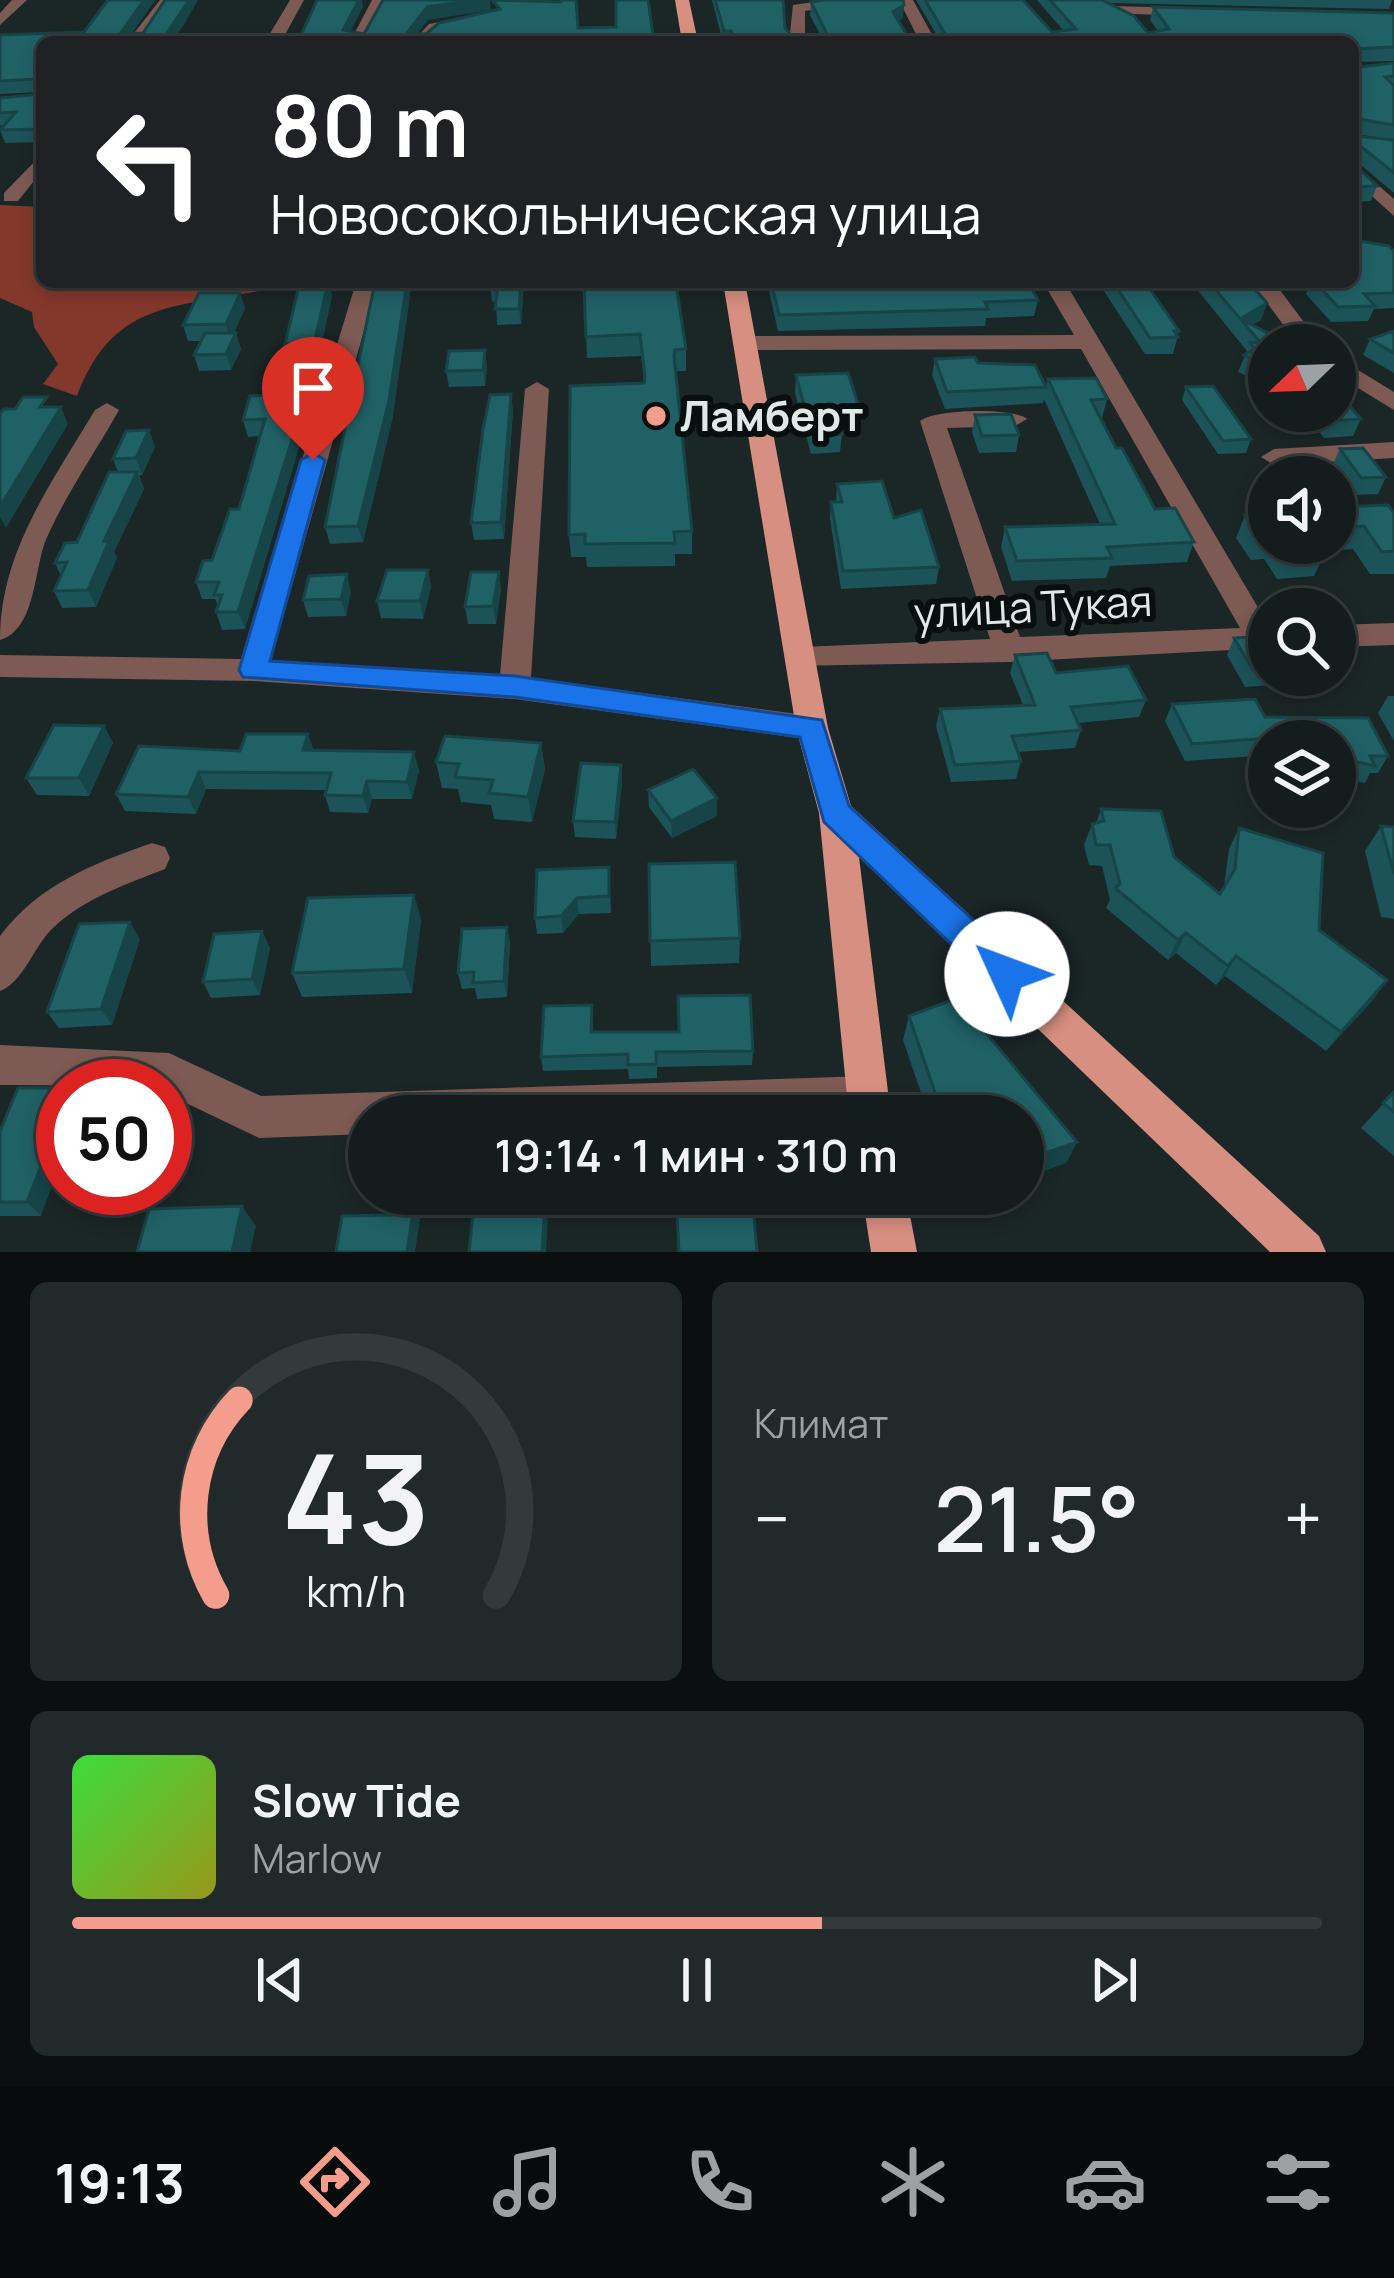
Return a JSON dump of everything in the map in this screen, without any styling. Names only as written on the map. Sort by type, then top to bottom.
[{"type":"main road","points":[[682,0],[689,36]]},
{"type":"main road","points":[[735,288],[812,728],[836,813],[867,1095]]},
{"type":"main road","points":[[836,813],[1304,1252]]},
{"type":"main road","points":[[888,1215],[894,1252]]},
{"type":"street","points":[[0,21],[20,0]]},
{"type":"street","points":[[139,36],[166,0]]},
{"type":"street","points":[[277,36],[298,0]]},
{"type":"street","points":[[361,36],[379,0]]},
{"type":"street","points":[[797,36],[798,8],[862,0]]},
{"type":"street","points":[[906,0],[925,36]]},
{"type":"street","points":[[1091,0],[1138,22],[1146,32]]},
{"type":"street","points":[[1108,10],[1204,13]]},
{"type":"street","points":[[426,36],[434,27],[491,24]]},
{"type":"street","points":[[11,197],[36,166]]},
{"type":"street","points":[[1359,175],[1394,210]]},
{"type":"street","points":[[254,670],[368,288]]},
{"type":"street","points":[[1057,288],[1248,610]]},
{"type":"street","points":[[1267,288],[1294,324]]},
{"type":"street","points":[[745,343],[1088,342]]},
{"type":"street","points":[[1356,377],[1394,403]]},
{"type":"street","points":[[515,687],[537,389]]},
{"type":"street","points":[[0,630],[7,625],[32,541],[107,410]]},
{"type":"street","points":[[1009,651],[932,421],[1015,419]]},
{"type":"street","points":[[1291,456],[1394,450]]},
{"type":"street","points":[[1356,635],[1394,634]]},
{"type":"street","name":"улица Тукая","points":[[801,658],[1248,639]]},
{"type":"street","points":[[0,666],[254,670],[515,687],[812,728]]},
{"type":"street","points":[[0,974],[15,938],[54,902],[152,858]]},
{"type":"street","points":[[0,1065],[169,1073],[259,1117],[348,1115]]},
{"type":"shaded area","points":[[0,205],[36,207],[36,288],[269,288],[178,305],[130,324],[92,364],[77,396],[43,384],[58,364],[34,327],[32,312],[0,298]]},
{"type":"building","points":[[108,0],[144,0],[120,34],[143,33],[165,0],[189,0],[165,36],[36,36],[36,79],[0,81],[0,35],[84,32]]},
{"type":"building","points":[[317,0],[359,0],[343,30],[364,34],[383,0],[475,0],[427,7],[407,33],[426,34],[439,23],[500,9],[492,0],[576,0],[578,28],[616,27],[616,0],[648,0],[653,36],[301,36]]},
{"type":"building","points":[[715,0],[783,0],[785,28],[792,36],[733,36],[724,31]]},
{"type":"building","points":[[903,0],[904,5],[893,12],[907,36],[828,36],[811,2]]},
{"type":"building","points":[[925,0],[1023,0],[1052,32],[1076,29],[1050,0],[1102,0],[1134,16],[1148,33],[1169,29],[1153,7],[1394,13],[1394,47],[1359,49],[1359,36],[946,36]]},
{"type":"building","points":[[1394,63],[1394,76],[1385,77],[1394,86],[1394,125],[1359,119],[1359,67]]},
{"type":"building","points":[[36,95],[36,129],[0,130],[16,112],[0,113],[0,98]]},
{"type":"building","points":[[1359,136],[1394,140],[1394,173],[1359,145]]},
{"type":"building","points":[[1359,169],[1377,186],[1359,187]]},
{"type":"building","points":[[1359,241],[1389,246],[1394,251],[1394,293],[1364,294],[1375,306],[1338,307],[1321,288],[1359,288]]},
{"type":"building","points":[[299,288],[327,288],[295,430],[238,612],[216,612],[222,595],[214,595],[219,582],[196,582],[203,561],[212,560],[230,509],[239,509],[265,419],[243,420],[250,396],[272,395],[289,344],[285,344]]},
{"type":"building","points":[[374,288],[406,288],[389,400],[358,526],[325,527]]},
{"type":"building","points":[[498,288],[521,288],[519,309],[495,309]]},
{"type":"building","points":[[584,288],[677,288],[686,349],[675,350],[674,356],[692,531],[674,532],[675,543],[585,544],[585,534],[569,535],[570,386],[644,383],[645,377],[640,334],[586,337]]},
{"type":"building","points":[[772,288],[1031,288],[1038,300],[985,302],[988,309],[779,315]]},
{"type":"building","points":[[1117,288],[1149,288],[1179,331],[1174,331],[1178,337],[1150,338]]},
{"type":"building","points":[[1214,288],[1253,288],[1267,303],[1240,319]]},
{"type":"building","points":[[199,293],[240,293],[226,324],[183,325]]},
{"type":"building","points":[[1394,331],[1394,353],[1370,339]]},
{"type":"building","points":[[205,333],[236,333],[226,354],[194,355]]},
{"type":"building","points":[[485,350],[483,370],[446,371],[449,351]]},
{"type":"building","points":[[975,357],[978,363],[1035,365],[1046,387],[947,392],[935,359]]},
{"type":"building","points":[[848,373],[859,407],[834,409],[842,434],[812,435],[796,375]]},
{"type":"building","points":[[1096,378],[1107,399],[1091,400],[1116,448],[1122,448],[1155,509],[1175,508],[1194,542],[1107,547],[1112,558],[1017,561],[1005,527],[1115,524],[1048,379]]},
{"type":"building","points":[[1213,386],[1251,439],[1223,441],[1186,387]]},
{"type":"building","points":[[511,394],[501,522],[471,523],[490,395]]},
{"type":"building","points":[[23,397],[47,397],[40,407],[61,407],[0,507],[0,414],[15,409]]},
{"type":"building","points":[[1011,414],[1019,435],[982,436],[975,415]]},
{"type":"building","points":[[149,430],[136,458],[113,459],[126,431]]},
{"type":"building","points":[[1363,448],[1386,477],[1361,478],[1356,456],[1345,456],[1340,449]]},
{"type":"building","points":[[109,472],[137,472],[104,541],[109,541],[88,590],[54,591],[67,562],[55,563],[65,543],[77,542]]},
{"type":"building","points":[[882,481],[894,518],[921,510],[939,567],[843,571],[831,502],[842,502],[837,484]]},
{"type":"building","points":[[1388,505],[1394,513],[1394,551],[1382,552],[1364,526],[1356,527],[1356,506]]},
{"type":"building","points":[[387,570],[428,570],[420,601],[377,601]]},
{"type":"building","points":[[471,572],[499,572],[493,606],[465,607]]},
{"type":"building","points":[[347,574],[341,599],[303,600],[309,576]]},
{"type":"building","points":[[1248,637],[1248,662],[1234,638]]},
{"type":"building","points":[[1047,653],[1056,673],[1128,666],[1146,700],[1071,707],[1081,730],[1012,736],[1021,761],[955,765],[940,709],[1035,705],[1015,655]]},
{"type":"building","points":[[1255,699],[1265,717],[1368,718],[1388,756],[1370,756],[1375,766],[1356,762],[1356,720],[1248,720],[1248,740],[1192,744],[1172,704]]},
{"type":"building","points":[[54,725],[104,726],[79,778],[26,778]]},
{"type":"building","points":[[246,734],[308,734],[303,750],[414,752],[407,782],[367,781],[363,796],[325,795],[331,773],[199,772],[188,797],[116,794],[139,746],[240,751]]},
{"type":"building","points":[[445,736],[541,743],[528,797],[489,793],[493,780],[455,777],[459,764],[436,762]]},
{"type":"building","points":[[581,763],[621,765],[615,822],[573,821]]},
{"type":"building","points":[[693,769],[717,798],[671,821],[648,790]]},
{"type":"building","points":[[1101,809],[1161,811],[1174,857],[1220,894],[1235,869],[1239,828],[1323,853],[1319,930],[1387,980],[1341,1032],[1236,956],[1228,966],[1186,933],[1178,940],[1115,888],[1120,884],[1110,845],[1096,845],[1092,824],[1104,821]]},
{"type":"building","points":[[1381,826],[1394,827],[1394,874]]},
{"type":"building","points":[[735,862],[740,938],[650,941],[649,864]]},
{"type":"building","points":[[609,867],[609,896],[577,898],[561,916],[535,918],[537,870]]},
{"type":"building","points":[[414,895],[404,969],[292,973],[308,898]]},
{"type":"building","points":[[130,922],[101,1009],[47,1012],[79,924]]},
{"type":"building","points":[[507,927],[504,981],[473,983],[474,972],[458,973],[462,929]]},
{"type":"building","points":[[262,931],[252,979],[203,982],[214,934]]},
{"type":"building","points":[[750,995],[753,1051],[656,1052],[656,1064],[628,1065],[628,1054],[541,1057],[544,1006],[592,1005],[591,1032],[679,1032],[678,996]]},
{"type":"building","points":[[957,998],[1038,1095],[936,1095],[909,1016]]},
{"type":"building","points":[[18,1088],[36,1088],[36,1179],[27,1202],[0,1202],[0,1131]]},
{"type":"building","points":[[1394,1092],[1394,1112],[1383,1103]]},
{"type":"building","points":[[1044,1102],[1077,1142],[1044,1154]]},
{"type":"building","points":[[242,1206],[232,1252],[137,1252],[147,1215],[192,1215],[192,1208]]},
{"type":"building","points":[[413,1215],[407,1252],[336,1252],[342,1216]]},
{"type":"building","points":[[473,1215],[544,1215],[542,1252],[469,1252]]},
{"type":"building","points":[[677,1215],[754,1215],[757,1252],[679,1252]]},
{"type":"place","name":"Ламберт","points":[[656,416]]},
{"type":"route","points":[[313,460],[254,670],[515,687],[812,728],[836,813],[1007,974]]}]
